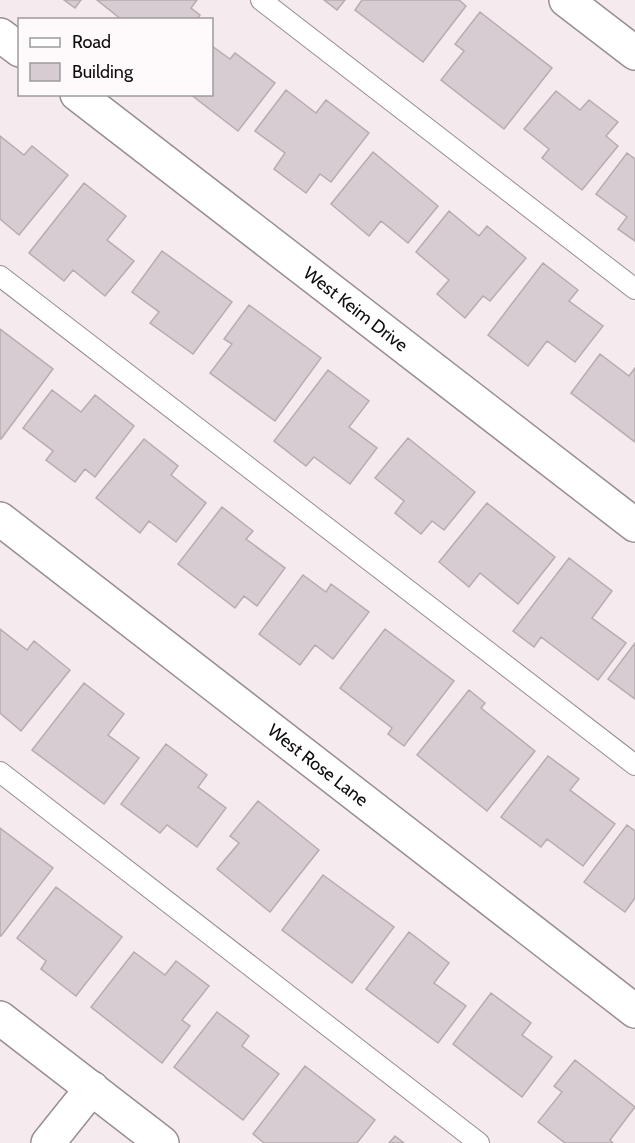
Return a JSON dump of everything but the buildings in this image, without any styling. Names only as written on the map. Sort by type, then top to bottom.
[{"type":"street","points":[[566,0],[635,54]]},
{"type":"street","points":[[0,35],[18,48]]},
{"type":"street","name":"West Keim Drive","points":[[80,96],[635,525]]},
{"type":"street","name":"West Rose Lane","points":[[0,519],[635,1011]]},
{"type":"street","points":[[0,1018],[162,1143]]},
{"type":"street","points":[[48,1143],[92,1088]]},
{"type":"lane","points":[[261,0],[635,289]]},
{"type":"lane","points":[[0,276],[635,765]]},
{"type":"lane","points":[[0,772],[479,1143]]}]
